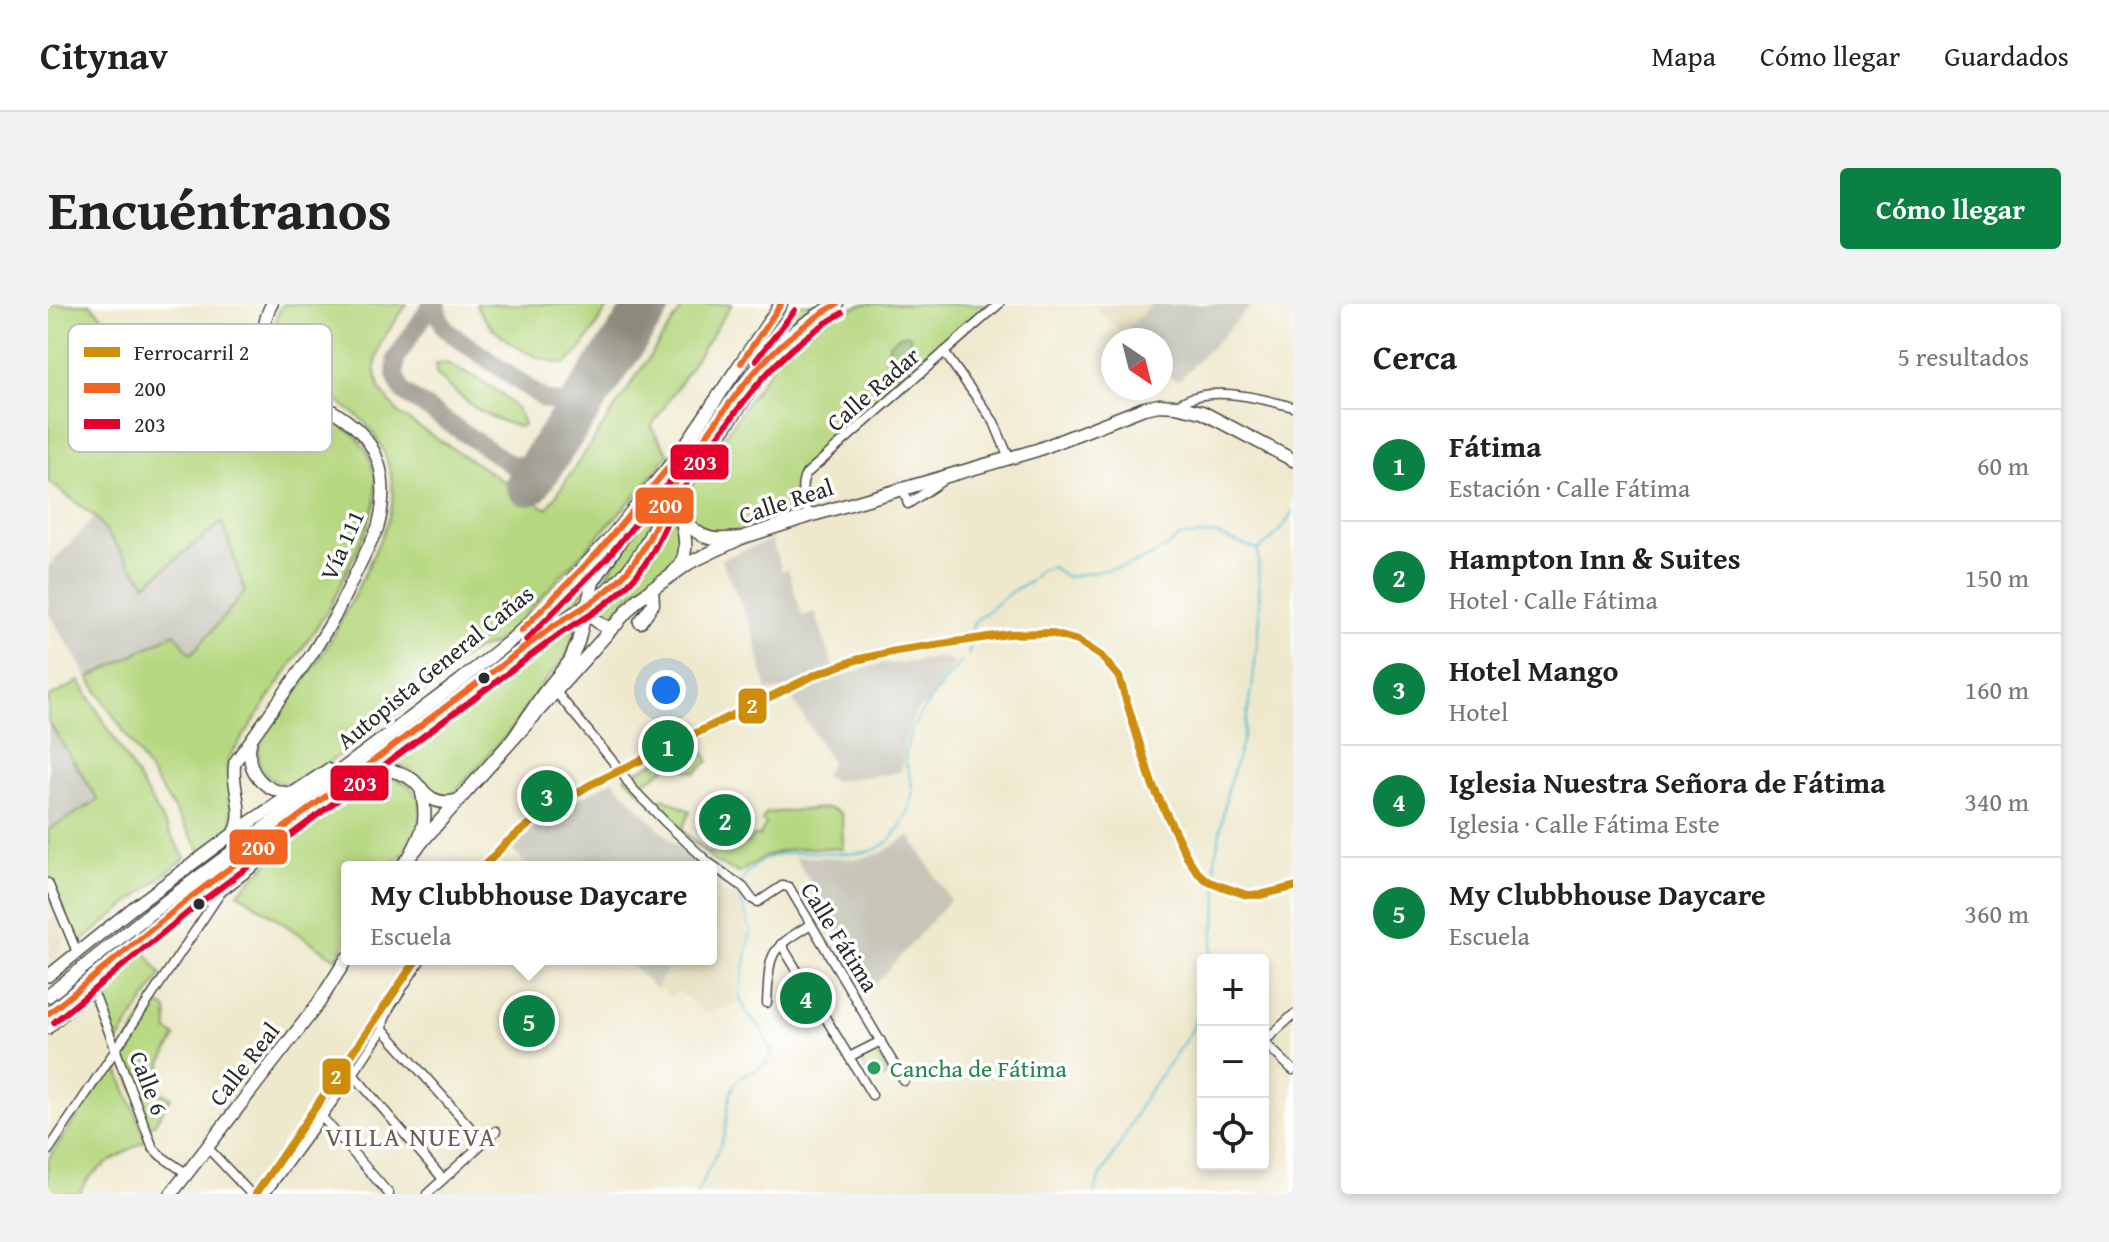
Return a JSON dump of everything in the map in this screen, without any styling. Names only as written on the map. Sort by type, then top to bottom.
[{"type":"main road","name":"Vía 111","points":[[265,324],[272,304]]},
{"type":"main road","name":"Autopista General Cañas","points":[[48,996],[125,933],[509,642],[549,605],[666,471],[781,304]]},
{"type":"main road","name":"Autopista General Cañas","points":[[48,1014],[191,897],[264,852],[544,633],[605,594],[645,547],[670,492],[758,365],[793,332],[837,304]]},
{"type":"main road","points":[[673,573],[685,557],[679,494],[685,480],[793,332]]},
{"type":"main road","name":"Calle Real","points":[[407,861],[638,599],[702,555],[741,538],[1009,458],[1159,405],[1202,412],[1293,460]]},
{"type":"main road","name":"Vía 111","points":[[234,833],[239,820],[233,766],[334,618],[378,527],[385,488],[375,453],[365,437],[332,410]]},
{"type":"main road","points":[[514,738],[543,694],[570,661],[593,582],[666,471]]},
{"type":"main road","points":[[682,518],[697,533],[710,539],[741,538]]},
{"type":"main road","points":[[640,622],[653,604],[652,588]]},
{"type":"main road","points":[[586,606],[599,624],[609,628],[617,624]]},
{"type":"main road","points":[[48,976],[234,833],[419,711]]},
{"type":"main road","points":[[253,735],[249,758],[258,779],[277,792],[293,793]]},
{"type":"main road","points":[[264,852],[365,776],[375,772],[386,770],[407,776],[433,800],[459,800]]},
{"type":"main road","points":[[407,861],[426,823],[421,788]]},
{"type":"main road","name":"Calle Real","points":[[171,1194],[318,1004],[343,965]]},
{"type":"street","name":"Calle Radar","points":[[809,516],[801,490],[806,474],[999,304]]},
{"type":"street","points":[[944,352],[994,422],[1009,458]]},
{"type":"street","points":[[1202,412],[1201,403],[1206,395]]},
{"type":"street","points":[[1176,406],[1194,396],[1206,395],[1252,396],[1293,407]]},
{"type":"street","points":[[903,488],[908,504],[949,476]]},
{"type":"street","name":"Calle Fátima","points":[[556,692],[631,787],[683,840],[709,861]]},
{"type":"street","points":[[48,1151],[221,892],[264,852]]},
{"type":"street","name":"Calle Fátima","points":[[717,867],[758,902],[782,886],[789,887],[904,1081]]},
{"type":"street","points":[[48,883],[77,952]]},
{"type":"street","points":[[767,1003],[770,961],[781,944],[811,924]]},
{"type":"street","points":[[781,944],[872,1095]]},
{"type":"street","points":[[265,1194],[383,1029],[390,1007],[417,965]]},
{"type":"street","name":"Calle 6","points":[[48,1030],[85,996],[91,993],[96,998],[153,1148],[186,1173]]},
{"type":"street","points":[[1293,1015],[1266,1040],[1268,1046],[1293,1070]]},
{"type":"street","points":[[383,1029],[483,1142]]},
{"type":"street","points":[[849,1057],[881,1041]]},
{"type":"street","points":[[353,1074],[443,1179]]},
{"type":"street","points":[[322,1117],[389,1194]]},
{"type":"street","points":[[427,1194],[496,1131]]},
{"type":"street","points":[[207,1147],[251,1194]]},
{"type":"shaded area","points":[[1092,304],[1153,304],[1127,328],[1116,328]]},
{"type":"shaded area","points":[[1153,304],[1253,304],[1178,381],[1173,378],[1173,328],[1127,328]]},
{"type":"shaded area","points":[[95,517],[146,583],[222,522],[245,592],[190,655],[174,633],[89,678],[48,612],[48,567]]},
{"type":"shaded area","points":[[771,540],[782,571],[788,569],[802,616],[815,612],[837,677],[883,663],[899,664],[936,658],[955,663],[931,700],[916,711],[905,740],[901,772],[834,781],[824,776],[831,761],[786,689],[767,691],[754,634],[721,559]]},
{"type":"shaded area","points":[[48,721],[98,800],[48,830]]},
{"type":"shaded area","points":[[612,780],[693,861],[523,861],[510,848],[546,819]]},
{"type":"shaded area","points":[[910,836],[950,900],[872,988],[795,857],[857,859],[881,853]]},
{"type":"shaded area","points":[[717,888],[738,896],[747,935],[738,982],[738,1003],[705,1014],[679,990],[671,997],[657,988],[670,965],[717,965]]},
{"type":"shaded area","points":[[58,917],[65,938],[57,957],[48,965],[48,921]]},
{"type":"shaded area","points":[[631,965],[670,965],[656,989]]},
{"type":"shaded area","points":[[528,1009],[542,1023],[530,1034],[517,1020]]},
{"type":"green space","points":[[48,304],[90,304],[110,324],[68,324],[68,452],[332,452],[332,419],[354,434],[368,453],[376,480],[375,504],[366,530],[330,607],[227,761],[232,830],[201,851],[89,678],[175,633],[191,655],[245,592],[222,522],[146,584],[95,517],[48,481]]},
{"type":"green space","points":[[283,304],[407,304],[381,342],[375,366],[379,388],[399,414],[547,509],[685,304],[732,304],[651,427],[669,454],[643,487],[514,627],[492,645],[477,649],[453,665],[443,679],[306,779],[295,783],[276,781],[262,770],[259,762],[261,740],[311,671],[341,621],[383,532],[391,511],[393,486],[382,448],[372,431],[352,411],[332,398],[332,324],[275,324]]},
{"type":"green space","points":[[476,304],[610,304],[584,344],[565,364],[525,352],[513,344],[491,326]]},
{"type":"green space","points":[[794,304],[819,304],[794,319],[755,354]]},
{"type":"green space","points":[[863,304],[994,304],[797,476],[803,512],[744,531],[713,532],[701,527],[688,511],[686,493],[776,360],[801,335],[831,317]]},
{"type":"green space","points":[[907,334],[910,341],[899,359],[904,368],[895,379],[886,375],[889,344]]},
{"type":"green space","points":[[444,362],[502,395],[520,414],[524,425],[519,427],[494,418],[465,400],[436,374],[436,364]]},
{"type":"green space","points":[[675,467],[641,544],[620,571],[593,597]]},
{"type":"green space","points":[[673,499],[680,549],[677,560],[630,596],[606,622],[594,610],[628,578],[656,540]]},
{"type":"green space","points":[[602,552],[577,602],[528,633]]},
{"type":"green space","points":[[575,625],[566,657],[538,689],[511,730],[450,797],[437,794],[406,768],[379,765],[549,638]]},
{"type":"green space","points":[[80,681],[185,858],[82,941],[74,938],[48,873],[48,830],[98,800],[48,721],[48,698]]},
{"type":"green space","points":[[697,742],[709,761],[695,773],[671,764],[641,785],[659,803],[663,798],[690,811],[682,830],[709,854],[716,848],[734,849],[737,844],[748,843],[753,836],[759,836],[766,824],[762,821],[766,813],[827,808],[842,815],[843,849],[780,851],[739,873],[714,861],[625,777]]},
{"type":"green space","points":[[389,776],[409,785],[420,802],[419,831],[396,861],[341,861],[341,950],[336,959],[238,893],[283,848],[280,845],[365,782]]},
{"type":"green space","points":[[145,951],[161,975],[115,1046],[94,990]]},
{"type":"green space","points":[[152,1001],[167,1009],[168,1031],[176,1037],[163,1060],[156,1091],[171,1097],[154,1124],[148,1126],[120,1055]]},
{"type":"green space","name":"Cancha de Fátima","points":[[877,1053],[888,1076],[872,1083],[861,1061]]},
{"type":"green space","points":[[117,1068],[147,1142],[142,1142],[97,1171],[80,1194],[48,1194],[48,1159],[104,1078]]},
{"type":"waterway","points":[[968,655],[975,621],[1041,570],[1052,567],[1067,577],[1127,566],[1154,555],[1180,537],[1214,534],[1258,550],[1278,533],[1293,511]]},
{"type":"waterway","points":[[1211,954],[1218,901],[1215,860],[1227,792],[1242,742],[1252,689],[1260,618],[1258,550]]},
{"type":"waterway","points":[[742,881],[756,865],[774,856],[794,852],[856,853],[874,850],[889,841],[902,823],[911,800],[912,786],[905,760],[909,738],[928,703],[961,662]]},
{"type":"waterway","points":[[697,1194],[724,1135],[734,1085],[738,1079],[763,1066],[772,1054],[762,1030],[740,999],[751,932],[738,891],[740,887]]},
{"type":"waterway","points":[[1094,1194],[1098,1181],[1144,1098],[1191,1032],[1197,1014]]},
{"type":"taxiway","points":[[432,304],[396,358],[395,375],[403,392],[510,464],[522,465],[545,457]]},
{"type":"taxiway","points":[[437,304],[446,330],[544,399],[569,402],[591,389]]},
{"type":"runway","points":[[528,484],[649,304]]},
{"type":"rail line","name":"2","points":[[489,861],[532,822],[588,786],[817,674],[856,660],[896,651],[1008,634],[1050,633],[1078,641],[1101,656],[1119,677],[1152,784],[1187,857],[1198,873],[1209,882],[1247,895],[1293,887]]},
{"type":"rail line","name":"2","points":[[256,1194],[413,965]]},
{"type":"transit line","name":"200","points":[[741,363],[781,304]]},
{"type":"transit line","name":"200","points":[[48,1014],[191,897],[555,625],[612,586],[636,560],[688,463],[745,384],[786,340],[837,304]]},
{"type":"transit line","name":"203","points":[[756,360],[795,310]]},
{"type":"transit line","name":"203","points":[[54,1022],[197,905],[617,594],[649,557],[693,472],[750,393],[792,349],[842,313]]},
{"type":"transit line","name":"200","points":[[521,631],[600,550],[672,463]]},
{"type":"transit line","name":"203","points":[[526,640],[607,558],[681,468]]},
{"type":"place","name":"Fátima","points":[[668,746]]},
{"type":"place","name":"Hotel Mango","points":[[547,796]]},
{"type":"place","name":"Hampton Inn & Suites","points":[[725,820]]},
{"type":"place","name":"Iglesia Nuestra Señora de Fátima","points":[[806,998]]},
{"type":"place","name":"My Clubbhouse Daycare","points":[[529,1021]]},
{"type":"place","name":"Cancha de Fátima","points":[[874,1068]]},
{"type":"district","name":"VILLA NUEVA","points":[[411,1136]]}]
